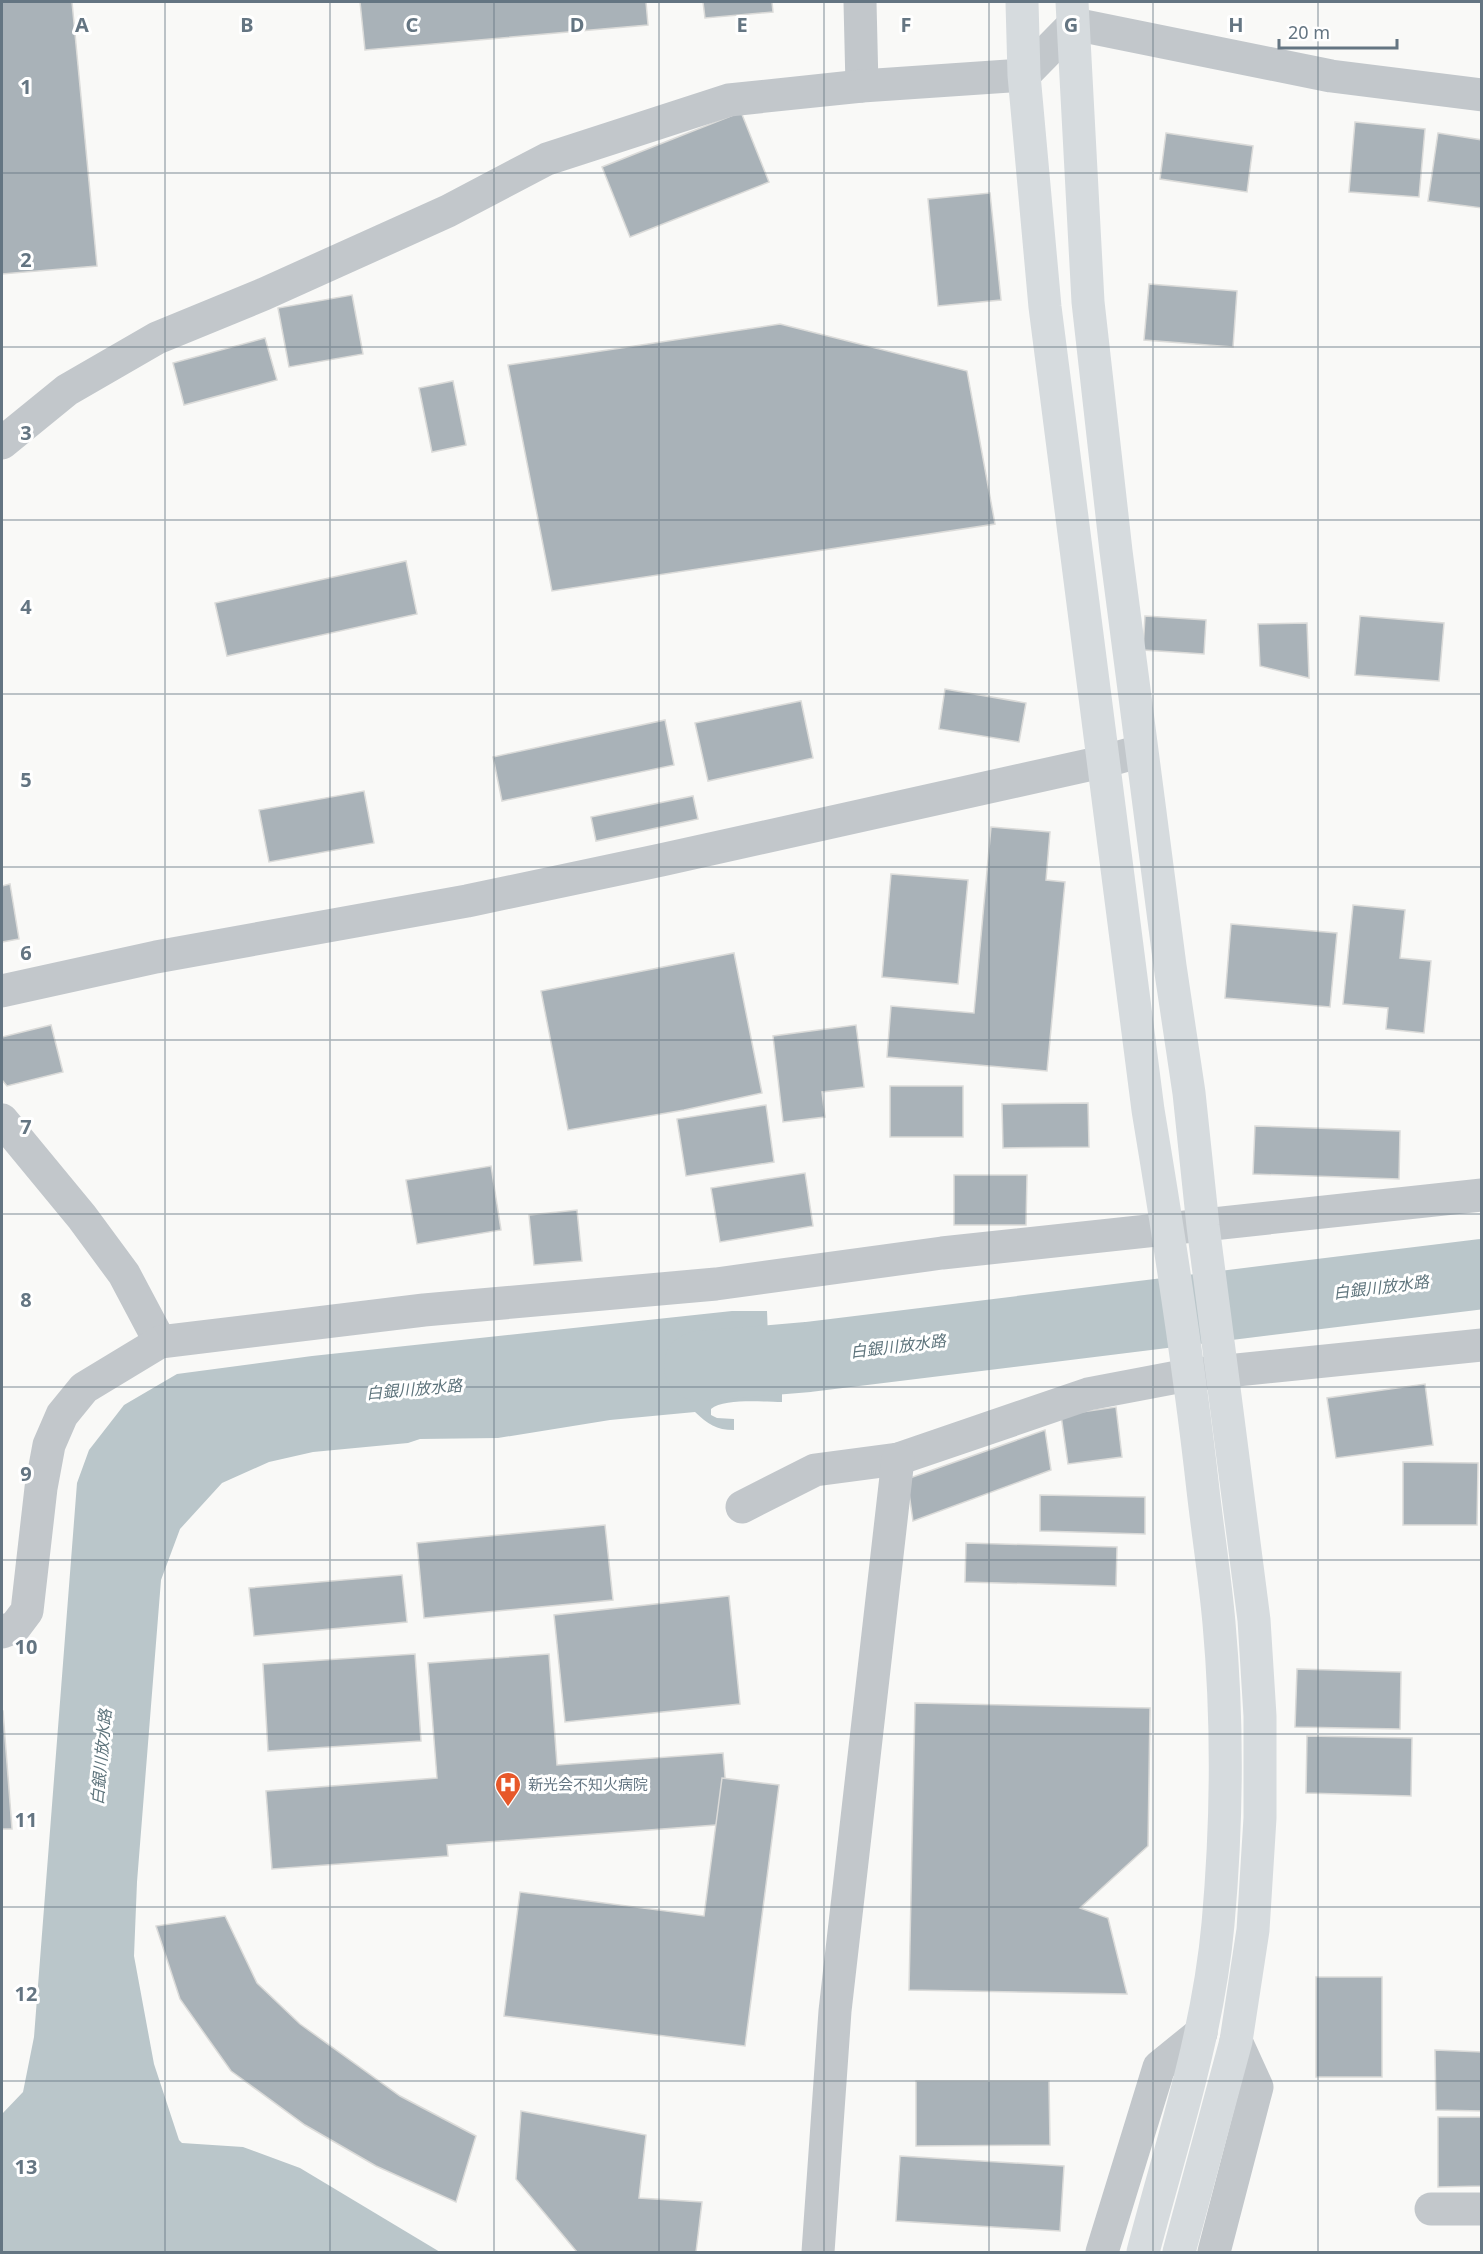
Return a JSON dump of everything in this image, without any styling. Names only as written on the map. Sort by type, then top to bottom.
[{"type":"street","points":[[860,2],[862,86]]},
{"type":"street","points":[[1022,2],[1024,75],[1045,307],[1148,1110],[1168,1229],[1219,1623],[1224,1717],[1225,1816],[1218,1927],[1201,2033],[1143,2253]]},
{"type":"street","points":[[2,443],[67,390],[157,338],[351,255],[448,210],[547,159],[729,100],[862,86],[1024,75],[1073,13]]},
{"type":"street","points":[[1073,13],[1331,76],[1482,95]]},
{"type":"street","points":[[1073,13],[1088,302],[1141,751],[1190,1093],[1203,1226],[1254,1620],[1260,1716],[1260,1818],[1253,1930],[1236,2041],[1179,2253]]},
{"type":"street","points":[[2,991],[156,957],[467,901],[1102,762],[1141,751]]},
{"type":"street","points":[[2,1120],[82,1217],[124,1274],[160,1342]]},
{"type":"street","points":[[2,1632],[15,1627],[27,1611],[48,1445],[62,1415],[84,1388],[160,1342],[424,1310],[716,1284],[942,1253],[1482,1195]]},
{"type":"street","points":[[742,1507],[815,1470],[898,1459],[1088,1394],[1188,1375],[1482,1345]]},
{"type":"street","points":[[818,2253],[835,2011],[898,1459]]},
{"type":"street","points":[[1102,2253],[1159,2067],[1201,2033]]},
{"type":"street","points":[[1215,2253],[1257,2087],[1236,2041]]},
{"type":"street","points":[[1431,2209],[1482,2209]]},
{"type":"water","points":[[732,1311],[767,1311],[768,1336],[796,1335],[798,1384],[782,1385],[782,1402],[735,1402],[725,1403],[711,1409],[711,1415],[717,1418],[734,1419],[734,1430],[713,1426],[695,1412],[610,1420],[498,1438],[420,1439],[408,1443],[313,1452],[269,1462],[222,1483],[180,1529],[161,1580],[137,1882],[134,1956],[154,2064],[179,2140],[182,2143],[243,2147],[300,2168],[440,2252],[2,2252],[2,2114],[23,2092],[34,2037],[77,1483],[89,1450],[124,1405],[177,1374],[312,1356]]},
{"type":"building","points":[[2,2],[72,2],[97,266],[2,274]]},
{"type":"building","points":[[360,2],[646,2],[648,25],[365,50]]},
{"type":"building","points":[[703,2],[772,2],[773,12],[705,18]]},
{"type":"building","points":[[741,112],[769,182],[630,237],[602,167]]},
{"type":"building","points":[[1355,122],[1425,129],[1419,197],[1349,192]]},
{"type":"building","points":[[1166,133],[1253,146],[1247,192],[1160,179]]},
{"type":"building","points":[[1438,133],[1482,140],[1482,208],[1428,201]]},
{"type":"building","points":[[990,193],[1001,300],[938,306],[928,199]]},
{"type":"building","points":[[1149,284],[1237,291],[1233,347],[1144,340]]},
{"type":"building","points":[[352,295],[363,354],[289,367],[278,308]]},
{"type":"building","points":[[780,324],[967,371],[995,524],[552,591],[508,365]]},
{"type":"building","points":[[265,338],[277,380],[184,405],[173,363]]},
{"type":"building","points":[[453,381],[466,445],[432,452],[419,388]]},
{"type":"building","points":[[406,561],[417,614],[227,656],[215,603]]},
{"type":"building","points":[[1145,616],[1206,620],[1204,654],[1143,650]]},
{"type":"building","points":[[1360,616],[1444,623],[1439,681],[1355,675]]},
{"type":"building","points":[[1307,623],[1309,678],[1260,666],[1258,624]]},
{"type":"building","points":[[945,689],[1026,703],[1019,742],[939,729]]},
{"type":"building","points":[[801,701],[813,758],[708,781],[695,723]]},
{"type":"building","points":[[665,720],[674,765],[502,801],[493,757]]},
{"type":"building","points":[[364,791],[374,843],[269,862],[259,810]]},
{"type":"building","points":[[693,796],[698,819],[596,841],[591,817]]},
{"type":"building","points":[[991,827],[1050,832],[1046,880],[1065,882],[1047,1071],[887,1057],[891,1006],[974,1013]]},
{"type":"building","points":[[891,874],[968,880],[958,984],[882,977]]},
{"type":"building","points":[[10,884],[19,939],[2,942],[2,886]]},
{"type":"building","points":[[1353,905],[1405,910],[1400,958],[1431,961],[1424,1033],[1386,1029],[1388,1008],[1343,1004]]},
{"type":"building","points":[[1231,924],[1337,933],[1330,1007],[1225,998]]},
{"type":"building","points":[[734,953],[762,1093],[684,1110],[568,1130],[541,991]]},
{"type":"building","points":[[51,1025],[63,1072],[7,1086],[2,1080],[2,1037]]},
{"type":"building","points":[[856,1025],[864,1087],[822,1092],[825,1117],[783,1122],[773,1036]]},
{"type":"building","points":[[890,1086],[963,1086],[963,1137],[890,1137]]},
{"type":"building","points":[[1088,1103],[1089,1147],[1003,1148],[1002,1104]]},
{"type":"building","points":[[766,1105],[774,1162],[686,1176],[677,1119]]},
{"type":"building","points":[[1255,1126],[1400,1131],[1399,1179],[1253,1174]]},
{"type":"building","points":[[491,1166],[501,1230],[417,1244],[406,1180]]},
{"type":"building","points":[[805,1173],[813,1226],[720,1242],[711,1188]]},
{"type":"building","points":[[954,1175],[1027,1175],[1026,1225],[954,1225]]},
{"type":"building","points":[[577,1210],[582,1261],[534,1265],[529,1215]]},
{"type":"building","points":[[1425,1384],[1433,1445],[1336,1458],[1327,1398]]},
{"type":"building","points":[[1116,1407],[1122,1457],[1068,1464],[1061,1415]]},
{"type":"building","points":[[1045,1430],[1051,1470],[913,1521],[907,1479]]},
{"type":"building","points":[[1403,1462],[1478,1463],[1477,1525],[1403,1525]]},
{"type":"building","points":[[1040,1495],[1145,1497],[1145,1534],[1040,1531]]},
{"type":"building","points":[[605,1525],[613,1600],[424,1618],[417,1543]]},
{"type":"building","points":[[966,1543],[1117,1547],[1116,1586],[965,1582]]},
{"type":"building","points":[[402,1575],[407,1622],[254,1636],[249,1588]]},
{"type":"building","points":[[729,1596],[740,1704],[565,1722],[554,1615]]},
{"type":"building","points":[[415,1654],[421,1741],[268,1751],[263,1664]]},
{"type":"building","points":[[549,1654],[557,1765],[723,1753],[729,1824],[447,1845],[448,1856],[272,1869],[266,1791],[437,1778],[428,1663]]},
{"type":"building","points":[[1297,1669],[1401,1672],[1400,1729],[1295,1727]]},
{"type":"building","points":[[915,1703],[1150,1708],[1148,1846],[1080,1908],[1108,1918],[1127,1994],[909,1990]]},
{"type":"building","points":[[3,1711],[12,1829],[2,1829]]},
{"type":"building","points":[[1307,1736],[1412,1738],[1411,1796],[1306,1793]]},
{"type":"building","points":[[722,1778],[779,1785],[745,2046],[504,2016],[520,1892],[704,1916]]},
{"type":"building","points":[[225,1916],[257,1983],[300,2024],[400,2096],[476,2136],[456,2202],[376,2166],[305,2125],[231,2071],[180,1999],[156,1926]]},
{"type":"building","points":[[1316,1977],[1382,1977],[1382,2077],[1316,2077]]},
{"type":"building","points":[[1435,2050],[1482,2052],[1482,2111],[1436,2110]]},
{"type":"building","points":[[916,2081],[1049,2081],[1050,2145],[916,2146]]},
{"type":"building","points":[[521,2111],[646,2135],[639,2198],[702,2202],[696,2252],[577,2252],[516,2179]]},
{"type":"building","points":[[1438,2117],[1482,2117],[1482,2186],[1438,2187]]},
{"type":"building","points":[[900,2156],[1064,2166],[1060,2231],[896,2221]]},
{"type":"waterway","name":"白銀川放水路","points":[[699,1366],[808,1357],[1482,1274]]},
{"type":"place","name":"新光会不知火病院","points":[[508,1808]]}]
